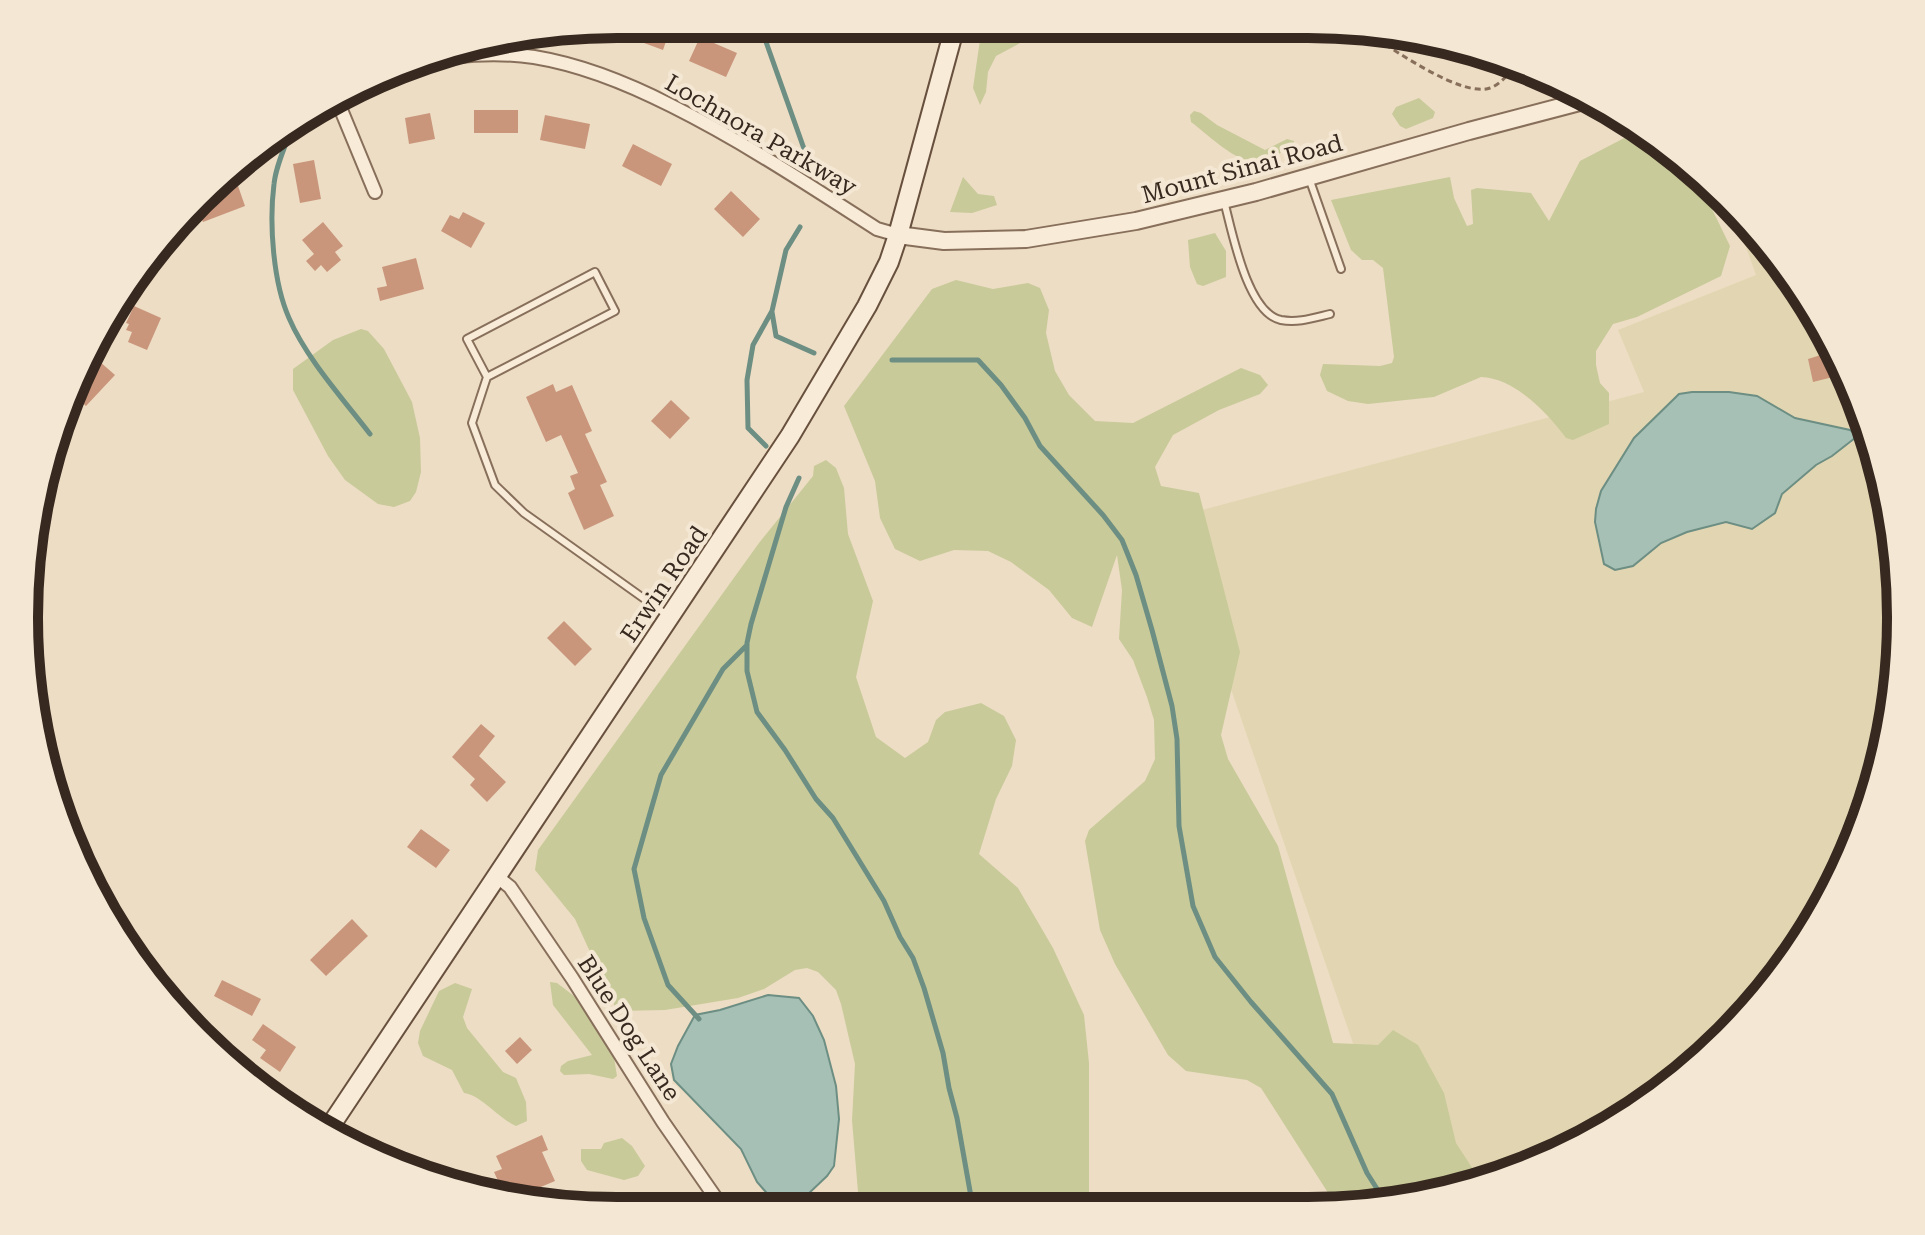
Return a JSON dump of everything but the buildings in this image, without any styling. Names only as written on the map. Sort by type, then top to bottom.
[{"type":"main road","name":"Erwin Road","points":[[333,1122],[773,462],[880,283],[898,235],[952,38]]},
{"type":"street","name":"Lochnora Parkway","points":[[484,54],[560,62],[636,88],[720,130],[877,229],[898,235]]},
{"type":"street","name":"Mount Sinai Road","points":[[898,235],[944,241],[990,241],[1040,238],[1136,221],[1224,201],[1574,103]]},
{"type":"street","points":[[341,109],[375,192]]},
{"type":"street","name":"Blue Dog Lane","points":[[496,876],[510,887],[549,944],[715,1197]]},
{"type":"lane","points":[[1309,178],[1341,269]]},
{"type":"lane","points":[[1224,201],[1250,290],[1262,309],[1278,320],[1303,321],[1330,314]]},
{"type":"lane","points":[[487,377],[467,339],[595,272],[615,311],[487,377],[472,423],[495,485],[524,513],[670,617]]},
{"type":"path","points":[[1384,43],[1449,82],[1477,90],[1498,84],[1507,74]]},
{"type":"shaded area","points":[[1741,233],[1767,265],[1809,328],[1843,396],[1856,431],[1876,504],[1882,542],[1886,580],[1886,655],[1876,731],[1867,767],[1843,839],[1809,907],[1743,1000],[1690,1053],[1629,1099],[1564,1137],[1494,1166],[1403,1189],[1172,518],[1644,392],[1618,330],[1756,275]],"holes":[[[1679,394],[1757,396],[1795,418],[1817,424],[1853,442],[1816,465],[1782,494],[1775,513],[1687,532],[1661,543],[1615,570],[1604,564],[1597,536],[1601,491],[1634,438]]]},
{"type":"shaded area","points":[[1679,394],[1757,396],[1795,418],[1850,430],[1855,438],[1782,494],[1775,513],[1752,529],[1726,522],[1687,532],[1661,543],[1633,566],[1615,570],[1604,564],[1595,522],[1601,491],[1634,438]]},
{"type":"shaded area","points":[[768,995],[799,998],[813,1016],[824,1040],[836,1086],[839,1119],[834,1166],[805,1197],[770,1197],[757,1182],[741,1149],[674,1080],[671,1064],[695,1015]]},
{"type":"green space","points":[[980,38],[1030,38],[996,56],[988,72],[986,92],[980,105],[973,88]]},
{"type":"green space","points":[[1419,98],[1435,112],[1433,118],[1406,129],[1400,126],[1392,114],[1396,107]]},
{"type":"green space","points":[[1194,111],[1265,150],[1287,139],[1294,141],[1294,147],[1261,159],[1243,159],[1191,122],[1190,115]]},
{"type":"green space","points":[[1629,136],[1707,198],[1730,246],[1721,276],[1637,317],[1613,324],[1596,351],[1600,383],[1609,393],[1609,424],[1573,440],[1566,438],[1529,398],[1506,383],[1481,377],[1434,397],[1368,404],[1348,401],[1327,391],[1320,375],[1323,364],[1380,366],[1392,363],[1394,357],[1383,268],[1373,260],[1362,260],[1351,250],[1331,200],[1450,177],[1454,198],[1467,226],[1473,224],[1471,190],[1477,188],[1531,193],[1549,221],[1580,161]]},
{"type":"green space","points":[[963,177],[978,194],[994,196],[997,205],[972,213],[950,212]]},
{"type":"green space","points":[[1215,233],[1226,251],[1226,277],[1203,286],[1197,284],[1190,267],[1188,240]]},
{"type":"green space","points":[[956,280],[993,289],[1028,283],[1040,288],[1049,310],[1046,333],[1055,371],[1069,395],[1095,421],[1133,423],[1241,368],[1260,375],[1268,385],[1260,394],[1219,410],[1173,435],[1155,467],[1161,486],[1199,493],[1240,652],[1221,735],[1228,759],[1278,846],[1333,1043],[1378,1045],[1393,1030],[1418,1045],[1444,1093],[1456,1143],[1475,1172],[1421,1186],[1330,1196],[1261,1088],[1247,1080],[1186,1071],[1168,1055],[1115,964],[1100,930],[1085,841],[1089,830],[1145,781],[1155,759],[1154,720],[1133,660],[1119,639],[1122,590],[1117,555],[1092,627],[1072,618],[1049,590],[1011,562],[988,551],[954,550],[920,561],[895,549],[880,518],[875,481],[844,406],[932,289]]},
{"type":"green space","points":[[361,329],[368,331],[384,349],[412,402],[420,438],[421,472],[416,492],[410,501],[394,507],[378,504],[345,480],[328,456],[293,390],[293,369],[333,340]]},
{"type":"green space","points":[[826,460],[836,468],[844,488],[848,534],[873,601],[856,677],[876,737],[905,758],[928,742],[936,720],[945,712],[981,703],[1004,716],[1016,740],[1012,766],[996,799],[979,854],[1018,888],[1053,948],[1084,1015],[1089,1063],[1089,1197],[866,1197],[858,1192],[852,1120],[855,1064],[836,990],[818,972],[807,968],[795,970],[764,989],[738,998],[665,1010],[617,1011],[575,919],[535,870],[538,850],[759,543],[813,476],[814,466]]},
{"type":"green space","points":[[550,982],[557,983],[578,999],[614,1058],[617,1076],[613,1079],[589,1074],[564,1075],[560,1071],[568,1061],[592,1055],[553,1005]]},
{"type":"green space","points":[[455,983],[472,989],[463,1017],[467,1028],[503,1072],[516,1078],[526,1102],[527,1121],[516,1126],[509,1122],[477,1098],[464,1093],[452,1070],[423,1056],[418,1043],[420,1031],[439,991]]},
{"type":"green space","points":[[622,1138],[632,1146],[645,1166],[638,1176],[624,1180],[587,1170],[581,1161],[581,1149],[601,1149],[604,1143]]},
{"type":"waterway","points":[[765,38],[808,160]]},
{"type":"waterway","points":[[287,143],[277,169],[273,199],[272,234],[279,287],[289,318],[305,348],[370,434]]},
{"type":"waterway","points":[[766,446],[748,428],[747,380],[753,345],[772,311],[786,250],[800,227]]},
{"type":"waterway","points":[[772,312],[776,336],[814,353]]},
{"type":"waterway","points":[[892,360],[978,360],[1025,418],[1040,446],[1122,540],[1136,575],[1172,706],[1177,739],[1179,826],[1193,906],[1215,957],[1332,1094],[1367,1173],[1379,1192]]},
{"type":"waterway","points":[[799,478],[786,507],[751,624],[747,671],[757,712],[816,799],[833,818],[884,901],[913,958],[943,1053],[971,1197]]},
{"type":"waterway","points":[[699,1019],[668,985],[644,918],[634,869],[661,775],[723,669],[747,645]]}]
